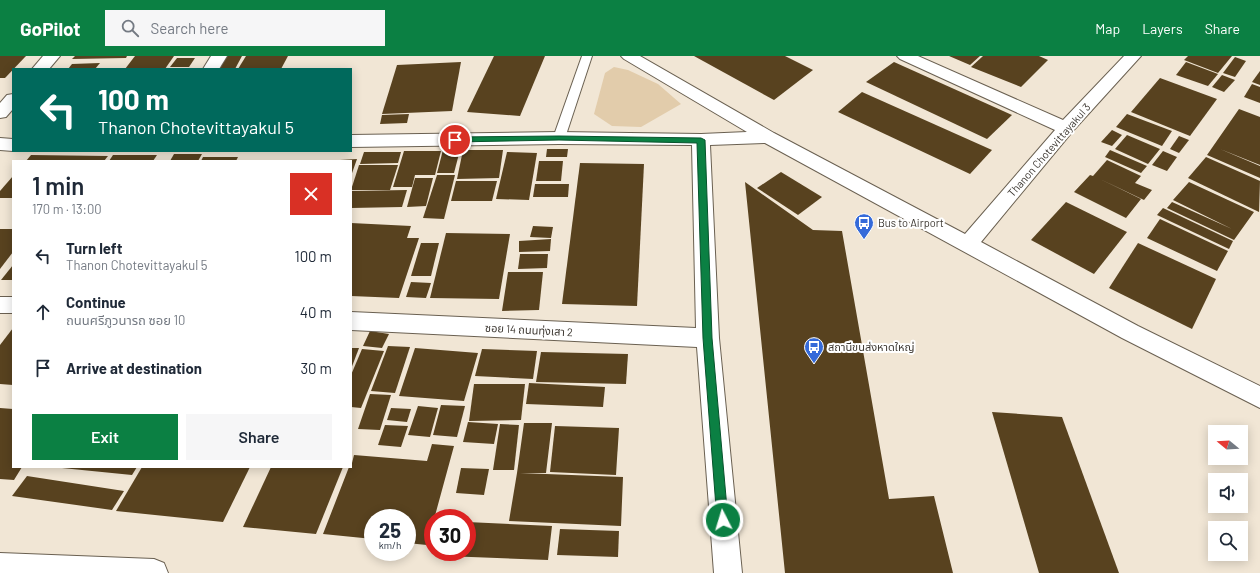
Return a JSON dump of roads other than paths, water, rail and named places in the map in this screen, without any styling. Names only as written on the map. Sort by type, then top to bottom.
[{"type":"street","points":[[41,68],[52,56]]},
{"type":"street","points":[[212,68],[220,56]]},
{"type":"street","points":[[629,56],[768,137],[967,246],[1130,332],[1260,398]]},
{"type":"street","points":[[905,56],[1066,128]]},
{"type":"street","name":"Thanon Chotevittayakul 3","points":[[967,246],[1066,128],[1133,56]]},
{"type":"street","points":[[0,113],[12,100]]},
{"type":"street","points":[[352,141],[559,138],[701,140],[768,137]]},
{"type":"street","points":[[701,140],[708,338],[728,573]]},
{"type":"street","points":[[0,144],[12,145]]},
{"type":"street","points":[[0,305],[12,305]]},
{"type":"street","name":"ซอย 14 ถนนทุ่งเสา 2","points":[[352,321],[708,338]]},
{"type":"street","points":[[0,567],[154,573]]},
{"type":"lane","points":[[559,138],[587,56]]},
{"type":"place","name":"Bus to Airport","points":[[864,240]]},
{"type":"place","name":"สถานีขนส่งหาดใหญ่","points":[[814,364]]}]
